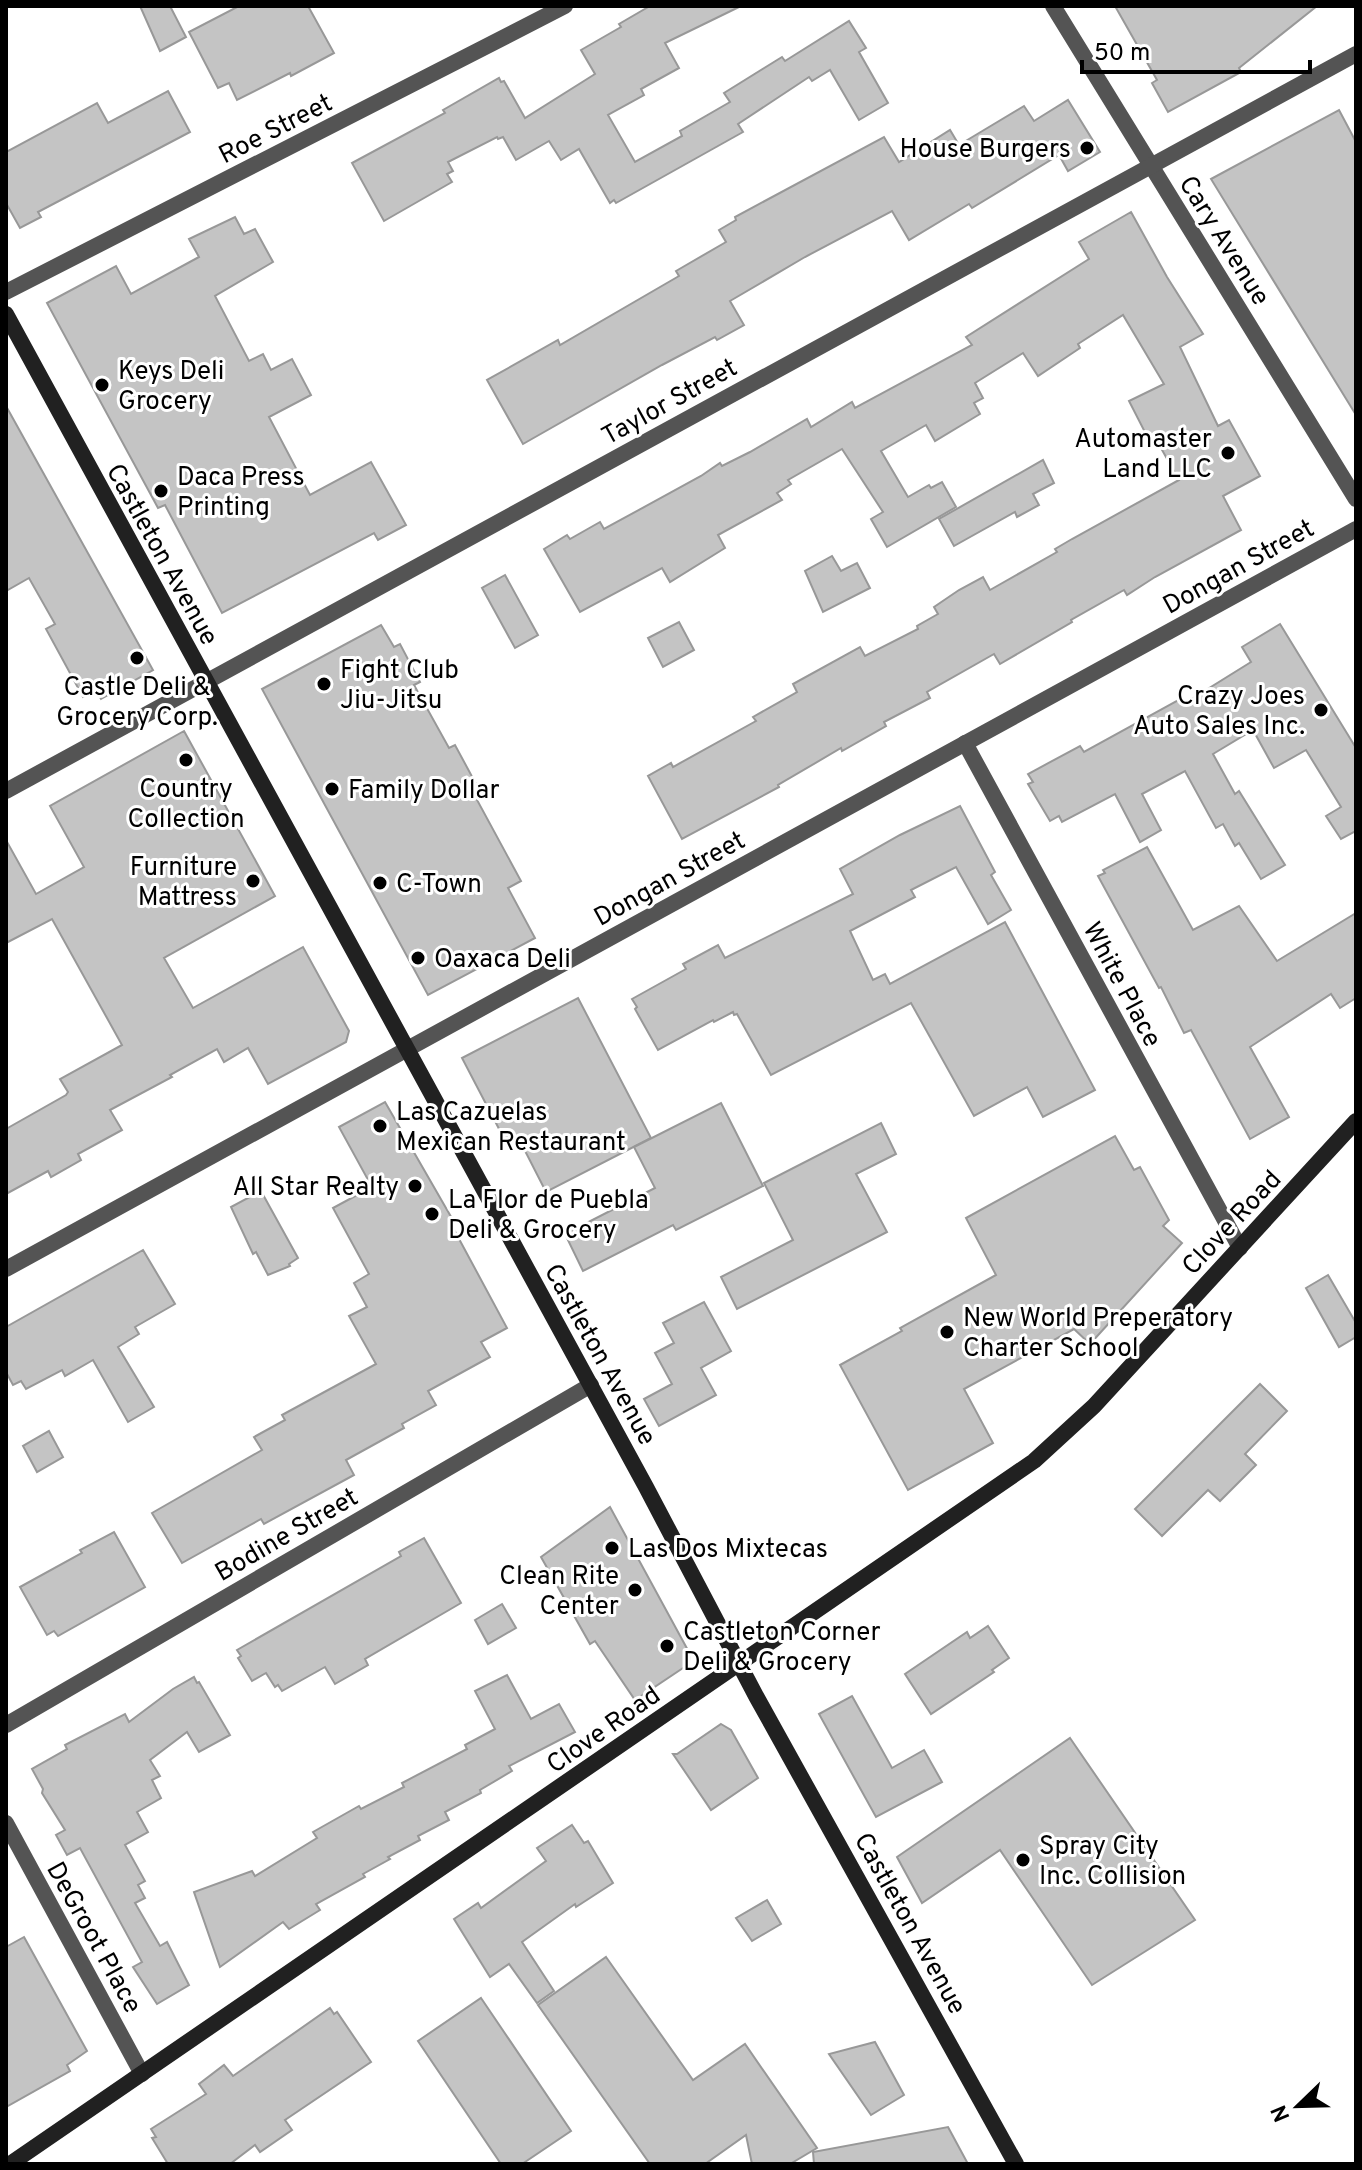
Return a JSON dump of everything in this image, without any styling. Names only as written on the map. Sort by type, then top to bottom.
[{"type":"street","name":"Roe Street","points":[[6,292],[565,6]]},
{"type":"street","name":"Cary Avenue","points":[[1053,6],[1356,499]]},
{"type":"street","name":"Taylor Street","points":[[6,791],[1356,54]]},
{"type":"street","name":"Castleton Avenue","points":[[6,314],[740,1664],[1016,2164]]},
{"type":"street","name":"Dongan Street","points":[[6,1269],[1356,529]]},
{"type":"street","name":"White Place","points":[[965,743],[1240,1248]]},
{"type":"street","name":"Clove Road","points":[[10,2164],[1017,1474],[1056,1444],[1356,1121]]},
{"type":"street","name":"Bodine Street","points":[[6,1725],[591,1385]]},
{"type":"street","name":"DeGroot Place","points":[[6,1823],[142,2074]]},
{"type":"building","points":[[140,6],[170,6],[186,37],[160,51]]},
{"type":"building","points":[[239,6],[308,6],[334,53],[237,100],[229,83],[218,88],[189,32]]},
{"type":"building","points":[[650,6],[741,6],[665,43],[679,68],[641,89],[644,95],[608,115],[635,162],[682,136],[680,131],[730,102],[724,93],[782,57],[785,61],[849,21],[866,48],[859,52],[888,103],[859,120],[830,70],[812,81],[809,77],[738,124],[743,132],[616,203],[614,200],[610,203],[579,149],[561,160],[549,141],[516,160],[503,137],[497,137],[448,162],[453,171],[447,174],[452,182],[384,221],[352,163],[445,113],[443,110],[499,78],[501,82],[504,81],[525,118],[595,74],[581,50]]},
{"type":"building","points":[[1115,6],[1317,6],[1239,68],[1241,72],[1168,112],[1152,83],[1157,80]]},
{"type":"building","points":[[168,91],[190,132],[38,212],[41,217],[20,228],[6,203],[6,152],[97,103],[108,123]]},
{"type":"building","points":[[1068,100],[1100,152],[1068,171],[1059,155],[972,208],[969,204],[909,240],[892,211],[730,301],[744,325],[662,365],[523,444],[487,380],[558,340],[560,345],[679,276],[676,271],[726,242],[719,230],[736,220],[735,217],[884,137],[899,162],[950,130],[959,145],[1024,106],[1034,121]]},
{"type":"building","points":[[1339,110],[1356,142],[1356,415],[1211,179]]},
{"type":"building","points":[[1131,212],[1203,334],[1180,347],[1218,426],[1229,420],[1260,476],[1223,496],[1241,530],[1127,595],[1124,590],[1000,664],[994,654],[927,692],[930,698],[884,722],[886,726],[842,751],[841,748],[779,787],[682,839],[648,776],[671,763],[673,767],[756,721],[753,717],[797,692],[793,684],[860,647],[865,656],[918,629],[917,626],[938,614],[934,607],[959,590],[983,577],[990,590],[1057,552],[1055,549],[1072,539],[1179,480],[1157,441],[1151,444],[1129,401],[1164,384],[1123,315],[1078,344],[1080,348],[1038,376],[1023,353],[975,383],[983,398],[974,403],[980,414],[935,441],[926,425],[881,451],[908,497],[929,485],[931,488],[942,482],[956,507],[887,547],[871,519],[883,512],[842,449],[788,480],[791,484],[777,493],[782,500],[718,535],[725,548],[670,582],[662,568],[580,612],[544,549],[567,535],[570,539],[600,522],[604,529],[720,463],[722,466],[750,452],[807,419],[811,427],[852,402],[855,408],[972,345],[966,337],[1089,259],[1079,242]]},
{"type":"building","points":[[235,217],[244,234],[255,229],[273,262],[215,296],[249,361],[263,354],[271,370],[292,359],[311,395],[269,417],[310,495],[371,462],[406,525],[378,540],[374,533],[222,613],[165,505],[158,508],[47,303],[116,266],[131,294],[199,257],[189,239]]},
{"type":"building","points":[[6,406],[153,670],[101,699],[96,690],[83,697],[46,629],[55,624],[29,578],[6,591]]},
{"type":"building","points":[[1043,460],[1054,483],[1033,494],[1039,505],[1017,517],[1015,512],[954,546],[939,519]]},
{"type":"building","points":[[832,556],[841,571],[857,563],[870,588],[823,612],[805,571]]},
{"type":"building","points":[[505,575],[538,635],[515,648],[482,588]]},
{"type":"building","points":[[679,622],[694,650],[663,667],[648,638]]},
{"type":"building","points":[[1280,624],[1356,748],[1356,831],[1341,839],[1326,816],[1341,807],[1306,750],[1274,768],[1253,730],[1213,754],[1235,794],[1239,791],[1285,865],[1261,879],[1239,843],[1235,846],[1223,824],[1216,828],[1185,771],[1142,794],[1161,830],[1140,842],[1115,794],[1062,822],[1059,816],[1050,821],[1028,784],[1033,782],[1028,774],[1080,746],[1084,752],[1182,698],[1185,703],[1251,662],[1242,647]]},
{"type":"building","points":[[381,625],[394,647],[400,644],[420,682],[414,685],[449,748],[455,745],[476,784],[470,787],[521,881],[508,888],[535,938],[428,995],[262,689]]},
{"type":"building","points":[[184,731],[275,896],[164,958],[193,1008],[303,947],[349,1031],[346,1042],[268,1084],[248,1048],[224,1062],[217,1049],[110,1110],[122,1130],[78,1154],[81,1160],[51,1177],[48,1171],[6,1194],[6,1129],[66,1095],[68,1092],[60,1079],[122,1045],[52,919],[6,943],[6,840],[36,894],[84,867],[50,806]]},
{"type":"building","points":[[960,806],[995,872],[991,875],[1011,910],[988,924],[956,867],[911,890],[915,897],[850,931],[873,980],[885,974],[890,984],[1005,922],[1095,1090],[1043,1117],[1027,1087],[974,1116],[911,1003],[771,1075],[733,1012],[658,1050],[632,999],[686,969],[683,964],[718,945],[725,958],[853,894],[840,869]]},
{"type":"building","points":[[1147,847],[1193,930],[1239,906],[1277,961],[1356,913],[1356,998],[1340,1008],[1331,994],[1250,1047],[1289,1117],[1250,1139],[1191,1030],[1184,1033],[1098,876],[1105,873],[1103,870]]},
{"type":"building","points":[[578,998],[651,1138],[546,1192],[520,1141],[509,1148],[462,1058]]},
{"type":"building","points":[[385,1102],[454,1222],[451,1224],[507,1328],[481,1342],[490,1357],[428,1391],[436,1405],[402,1424],[404,1428],[346,1460],[354,1475],[264,1524],[261,1519],[182,1563],[152,1513],[262,1450],[254,1437],[285,1420],[282,1415],[376,1364],[349,1316],[367,1307],[354,1283],[369,1274],[333,1208],[372,1187],[339,1127]]},
{"type":"building","points":[[721,1103],[763,1186],[676,1230],[673,1225],[583,1271],[565,1234],[655,1188],[634,1147]]},
{"type":"building","points":[[881,1123],[896,1154],[856,1174],[887,1232],[737,1309],[721,1277],[793,1240],[764,1183]]},
{"type":"building","points":[[1115,1136],[1134,1170],[1140,1167],[1169,1220],[1163,1226],[1182,1243],[1090,1344],[1074,1329],[964,1389],[993,1443],[908,1490],[840,1365],[996,1275],[966,1218]]},
{"type":"building","points":[[261,1191],[298,1258],[290,1266],[268,1275],[256,1252],[253,1254],[231,1207]]},
{"type":"building","points":[[143,1250],[175,1304],[135,1327],[139,1334],[118,1347],[154,1407],[128,1422],[93,1360],[65,1376],[62,1370],[26,1389],[21,1381],[13,1385],[6,1372],[6,1327]]},
{"type":"building","points":[[1328,1275],[1356,1323],[1356,1337],[1339,1347],[1306,1288]]},
{"type":"building","points":[[704,1302],[731,1351],[701,1368],[716,1395],[659,1426],[644,1399],[672,1384],[655,1353],[674,1343],[663,1323]]},
{"type":"building","points":[[1260,1384],[1287,1411],[1245,1454],[1256,1465],[1220,1501],[1208,1490],[1162,1536],[1135,1509]]},
{"type":"building","points":[[49,1431],[63,1457],[37,1472],[23,1446]]},
{"type":"building","points":[[610,1507],[690,1654],[689,1664],[635,1700],[595,1641],[590,1644],[541,1557]]},
{"type":"building","points":[[114,1532],[145,1587],[58,1636],[54,1631],[47,1635],[20,1587]]},
{"type":"building","points":[[424,1538],[461,1603],[365,1659],[368,1665],[335,1684],[325,1667],[282,1691],[278,1685],[275,1687],[266,1673],[252,1681],[238,1658],[241,1656],[237,1650],[401,1556],[399,1552]]},
{"type":"building","points":[[502,1604],[516,1628],[488,1644],[475,1620]]},
{"type":"building","points":[[988,1626],[1009,1658],[992,1670],[994,1672],[931,1714],[905,1674],[967,1632],[970,1638]]},
{"type":"building","points":[[507,1675],[531,1719],[559,1704],[575,1732],[509,1766],[512,1771],[480,1790],[481,1793],[445,1812],[449,1820],[418,1836],[420,1840],[388,1857],[390,1859],[363,1874],[365,1877],[316,1904],[320,1910],[289,1929],[283,1922],[220,1967],[194,1892],[252,1871],[255,1876],[317,1838],[313,1832],[359,1806],[361,1809],[404,1787],[402,1783],[467,1749],[465,1745],[495,1729],[475,1691]]},
{"type":"building","points":[[194,1677],[230,1735],[199,1752],[187,1732],[150,1760],[160,1776],[152,1780],[161,1798],[137,1812],[148,1832],[125,1845],[145,1881],[138,1885],[145,1898],[135,1903],[160,1946],[167,1942],[189,1985],[157,2004],[133,1967],[142,1962],[80,1848],[67,1855],[56,1835],[65,1830],[42,1793],[43,1789],[32,1769],[67,1749],[65,1745],[125,1714],[129,1722]]},
{"type":"building","points":[[852,1696],[892,1768],[924,1750],[942,1782],[876,1817],[819,1714]]},
{"type":"building","points":[[721,1724],[731,1730],[758,1778],[711,1810],[673,1754]]},
{"type":"building","points":[[1070,1738],[1195,1920],[1092,1985],[1000,1850],[922,1903],[897,1857]]},
{"type":"building","points":[[572,1825],[584,1843],[588,1841],[613,1883],[576,1907],[575,1904],[522,1942],[554,1991],[537,2003],[509,1964],[490,1977],[454,1919],[478,1903],[481,1908],[546,1861],[537,1848]]},
{"type":"building","points":[[767,1900],[781,1924],[752,1941],[736,1918]]},
{"type":"building","points":[[24,1937],[87,2051],[67,2065],[70,2071],[6,2107],[6,1947]]},
{"type":"building","points":[[606,1957],[693,2080],[745,2044],[817,2148],[790,2164],[752,2164],[746,2135],[705,2164],[650,2164],[538,2005]]},
{"type":"building","points":[[481,1998],[571,2131],[522,2164],[501,2164],[418,2041]]},
{"type":"building","points":[[330,2008],[334,2014],[337,2012],[371,2062],[285,2120],[292,2130],[260,2152],[255,2145],[230,2164],[168,2164],[152,2138],[156,2137],[151,2129],[206,2094],[199,2084],[224,2065],[233,2076]]},
{"type":"building","points":[[875,2042],[904,2095],[871,2115],[829,2054]]},
{"type":"building","points":[[948,2127],[968,2164],[814,2164],[813,2152]]},
{"type":"place","name":"House Burgers","points":[[1087,148]]},
{"type":"place","name":"Keys Deli Grocery","points":[[102,385]]},
{"type":"place","name":"Automaster Land LLC","points":[[1228,453]]},
{"type":"place","name":"Daca Press Printing","points":[[161,491]]},
{"type":"place","name":"Castle Deli & Grocery Corp.","points":[[137,658]]},
{"type":"place","name":"Fight Club Jiu-Jitsu","points":[[324,684]]},
{"type":"place","name":"Crazy Joes Auto Sales Inc.","points":[[1321,710]]},
{"type":"place","name":"Country Collection","points":[[186,760]]},
{"type":"place","name":"Family Dollar","points":[[332,789]]},
{"type":"place","name":"Furniture Mattress","points":[[253,881]]},
{"type":"place","name":"C-Town","points":[[380,883]]},
{"type":"place","name":"Oaxaca Deli","points":[[418,958]]},
{"type":"place","name":"Las Cazuelas Mexican Restaurant","points":[[380,1126]]},
{"type":"place","name":"All Star Realty","points":[[415,1186]]},
{"type":"place","name":"La Flor de Puebla Deli & Grocery","points":[[432,1214]]},
{"type":"place","name":"New World Preperatory Charter School","points":[[947,1332]]},
{"type":"place","name":"Las Dos Mixtecas","points":[[612,1548]]},
{"type":"place","name":"Clean Rite Center","points":[[635,1590]]},
{"type":"place","name":"Castleton Corner Deli & Grocery","points":[[667,1646]]},
{"type":"place","name":"Spray City Inc. Collision","points":[[1023,1860]]}]
